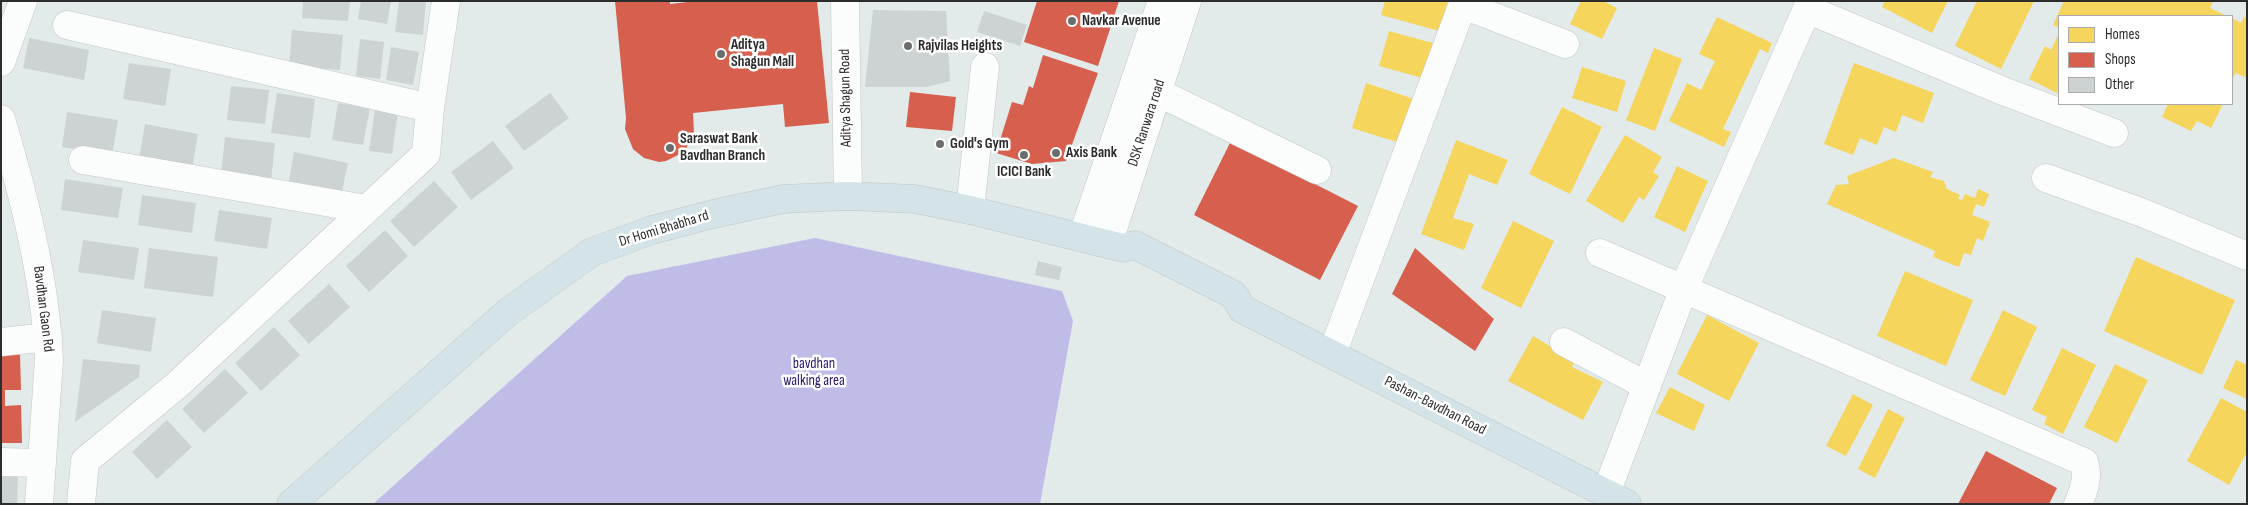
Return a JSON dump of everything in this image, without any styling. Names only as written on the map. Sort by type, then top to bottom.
[{"type":"main road","name":"Dr Homi Bhabha rd","points":[[291,504],[508,312],[592,252],[652,230],[713,214],[783,199],[848,196],[915,199],[970,210],[1105,243]]},
{"type":"main road","name":"Pashan-Bavdhan Road","points":[[1105,243],[1128,261],[1227,312],[1242,309],[1617,498]]},
{"type":"street","points":[[1,62],[23,1]]},
{"type":"street","points":[[81,504],[85,461],[177,385],[426,154],[430,108],[446,1]]},
{"type":"street","name":"Aditya Shagun Road","points":[[845,1],[848,196]]},
{"type":"street","name":"DSK Ranwara road","points":[[1147,86],[1162,1]]},
{"type":"street","name":"DSK Ranwara road","points":[[1105,243],[1123,157],[1147,86],[1187,1]]},
{"type":"street","points":[[1332,354],[1464,3],[1565,44]]},
{"type":"street","points":[[1617,498],[1647,386],[1797,5],[2114,133]]},
{"type":"street","points":[[67,25],[430,108]]},
{"type":"street","points":[[970,210],[985,67]]},
{"type":"street","points":[[1147,86],[1317,170]]},
{"type":"street","name":"Bavdhan Gaon Rd","points":[[3,132],[32,231],[48,338],[50,359],[39,504]]},
{"type":"street","points":[[83,160],[366,209]]},
{"type":"street","points":[[2046,178],[2143,213],[2247,256]]},
{"type":"street","points":[[1600,253],[2084,462],[2086,468],[2084,491],[2078,504]]},
{"type":"street","points":[[1,342],[48,338]]},
{"type":"street","points":[[1564,342],[1647,386]]},
{"type":"street","points":[[1,462],[42,463]]},
{"type":"green space","name":"bavdhan walking area","points":[[815,238],[1062,291],[1073,321],[1040,504],[373,504],[627,276]]},
{"type":"building: Homes","points":[[1385,1],[1448,1],[1439,31],[1381,15]]},
{"type":"building: Homes","points":[[1581,1],[1603,1],[1617,8],[1602,39],[1570,24]]},
{"type":"building: Homes","points":[[1885,1],[1948,1],[1932,33],[1882,7]]},
{"type":"building: Homes","points":[[1977,1],[2034,1],[2001,69],[1955,46]]},
{"type":"building: Homes","points":[[2064,1],[2213,1],[2210,8],[2225,15],[2058,15],[2058,28],[2053,25]]},
{"type":"building: Homes","points":[[1717,17],[1772,43],[1768,53],[1760,49],[1723,129],[1731,132],[1724,147],[1669,121],[1687,83],[1701,90],[1715,61],[1699,54]]},
{"type":"building: Homes","points":[[2244,17],[2247,18],[2247,78],[2236,73],[2233,78],[2233,19],[2241,23]]},
{"type":"building: Homes","points":[[1389,31],[1436,44],[1426,79],[1379,66]]},
{"type":"building: Homes","points":[[2058,35],[2058,94],[2029,79],[2045,46],[2051,50]]},
{"type":"building: Homes","points":[[1654,48],[1682,59],[1655,131],[1626,120]]},
{"type":"building: Homes","points":[[1854,63],[1934,93],[1923,123],[1902,115],[1896,132],[1884,127],[1877,145],[1860,138],[1853,155],[1824,144]]},
{"type":"building: Homes","points":[[1582,67],[1626,81],[1617,112],[1572,98]]},
{"type":"building: Homes","points":[[1366,83],[1414,99],[1400,143],[1352,128]]},
{"type":"building: Homes","points":[[2168,105],[2222,105],[2211,128],[2197,121],[2191,131],[2162,117]]},
{"type":"building: Homes","points":[[1562,107],[1602,127],[1570,194],[1529,174]]},
{"type":"building: Homes","points":[[1625,135],[1662,157],[1653,172],[1659,176],[1644,200],[1639,197],[1623,223],[1586,201]]},
{"type":"building: Homes","points":[[1456,140],[1508,160],[1497,185],[1469,174],[1453,218],[1474,224],[1464,250],[1421,234]]},
{"type":"building: Homes","points":[[1894,158],[1933,172],[1930,177],[1944,181],[1947,189],[1960,195],[1958,199],[1962,200],[1965,194],[1975,198],[1978,189],[1989,194],[1984,207],[1976,204],[1972,215],[1990,222],[1983,241],[1977,238],[1971,255],[1964,253],[1959,267],[1933,257],[1935,251],[1827,204],[1836,185],[1849,184],[1847,176]]},
{"type":"building: Homes","points":[[1677,166],[1708,181],[1685,232],[1654,217]]},
{"type":"building: Homes","points":[[1513,221],[1554,241],[1521,308],[1481,288]]},
{"type":"building: Homes","points":[[2136,257],[2235,300],[2202,375],[2104,331]]},
{"type":"building: Homes","points":[[1905,271],[1973,300],[1946,366],[1877,336]]},
{"type":"building: Homes","points":[[2003,310],[2037,327],[2005,396],[1970,380]]},
{"type":"building: Homes","points":[[1707,315],[1759,343],[1729,401],[1677,374]]},
{"type":"building: Homes","points":[[1533,336],[1575,361],[1572,367],[1603,382],[1583,420],[1508,381]]},
{"type":"building: Homes","points":[[2062,348],[2096,365],[2063,434],[2044,424],[2047,417],[2032,410]]},
{"type":"building: Homes","points":[[2236,360],[2247,365],[2247,399],[2223,388]]},
{"type":"building: Homes","points":[[2115,364],[2148,380],[2117,443],[2084,427]]},
{"type":"building: Homes","points":[[1670,387],[1705,405],[1694,431],[1656,413]]},
{"type":"building: Homes","points":[[1853,394],[1873,405],[1846,456],[1826,446]]},
{"type":"building: Homes","points":[[2221,398],[2247,412],[2247,452],[2229,485],[2187,461]]},
{"type":"building: Homes","points":[[1888,409],[1905,418],[1875,478],[1858,469]]},
{"type":"building: Shops","name":"Aditya Shagun Mall","points":[[615,1],[670,1],[670,4],[697,1],[817,1],[829,123],[785,127],[783,104],[693,113],[694,134],[684,152],[666,161],[659,162],[644,158],[633,149],[625,129],[626,118]]},
{"type":"building: Shops","name":"Navkar Avenue","points":[[1037,1],[1119,1],[1098,66],[1024,42]]},
{"type":"building: Shops","points":[[1043,55],[1098,73],[1066,161],[1032,164],[996,153],[1012,102],[1023,105],[1029,86],[1033,88]]},
{"type":"building: Shops","points":[[910,92],[956,97],[952,131],[906,127]]},
{"type":"building: Shops","points":[[1231,141],[1358,206],[1320,280],[1194,215]]},
{"type":"building: Shops","points":[[1415,248],[1494,319],[1475,351],[1392,294]]},
{"type":"building: Shops","points":[[20,354],[21,390],[5,390],[5,406],[21,405],[22,443],[1,443],[1,355]]},
{"type":"building: Shops","points":[[1986,451],[2057,488],[2049,504],[1958,504]]},
{"type":"building: Other","points":[[303,1],[350,1],[348,21],[302,18]]},
{"type":"building: Other","points":[[361,1],[391,1],[387,24],[358,19]]},
{"type":"building: Other","points":[[399,1],[426,1],[423,35],[395,32]]},
{"type":"building: Other","name":"Rajvilas Heights","points":[[873,10],[946,11],[950,81],[927,87],[865,87]]},
{"type":"building: Other","points":[[984,11],[1027,25],[1020,46],[977,32]]},
{"type":"building: Other","points":[[292,30],[343,35],[340,70],[289,66]]},
{"type":"building: Other","points":[[29,38],[89,50],[84,80],[23,68]]},
{"type":"building: Other","points":[[360,39],[384,42],[380,79],[356,76]]},
{"type":"building: Other","points":[[391,47],[419,52],[413,85],[386,80]]},
{"type":"building: Other","points":[[129,63],[171,69],[165,106],[123,99]]},
{"type":"building: Other","points":[[231,86],[269,90],[265,124],[227,120]]},
{"type":"building: Other","points":[[277,93],[315,99],[310,138],[271,133]]},
{"type":"building: Other","points":[[550,93],[569,118],[524,151],[505,126]]},
{"type":"building: Other","points":[[338,103],[370,108],[363,145],[332,140]]},
{"type":"building: Other","points":[[375,109],[398,112],[392,154],[369,151]]},
{"type":"building: Other","points":[[67,112],[118,120],[112,155],[62,147]]},
{"type":"building: Other","points":[[145,124],[198,134],[192,169],[139,159]]},
{"type":"building: Other","points":[[225,137],[275,143],[271,181],[221,175]]},
{"type":"building: Other","points":[[493,141],[514,168],[471,200],[451,172]]},
{"type":"building: Other","points":[[294,152],[348,163],[341,196],[288,186]]},
{"type":"building: Other","points":[[65,179],[123,188],[118,218],[61,210]]},
{"type":"building: Other","points":[[434,181],[458,207],[414,247],[390,221]]},
{"type":"building: Other","points":[[142,195],[196,203],[192,233],[138,225]]},
{"type":"building: Other","points":[[219,210],[272,218],[267,249],[214,241]]},
{"type":"building: Other","points":[[385,230],[408,256],[369,292],[346,266]]},
{"type":"building: Other","points":[[83,240],[139,248],[134,280],[78,272]]},
{"type":"building: Other","points":[[149,248],[218,257],[213,297],[144,288]]},
{"type":"building: Other","points":[[1038,261],[1062,267],[1059,280],[1035,275]]},
{"type":"building: Other","points":[[329,284],[350,307],[309,344],[288,321]]},
{"type":"building: Other","points":[[102,310],[156,318],[151,352],[97,343]]},
{"type":"building: Other","points":[[274,327],[300,355],[261,391],[235,363]]},
{"type":"building: Other","points":[[83,359],[140,365],[139,377],[75,422]]},
{"type":"building: Other","points":[[225,369],[248,393],[204,433],[182,409]]},
{"type":"building: Other","points":[[167,420],[192,447],[157,479],[132,452]]},
{"type":"building: Other","points":[[1,473],[18,474],[17,504],[1,504]]},
{"type":"place","name":"Navkar Avenue","points":[[1072,21]]},
{"type":"place","name":"Rajvilas Heights","points":[[908,46]]},
{"type":"place","name":"Aditya Shagun Mall","points":[[721,54]]},
{"type":"place","name":"Gold's Gym","points":[[940,144]]},
{"type":"place","name":"Saraswat Bank Bavdhan Branch","points":[[670,148]]},
{"type":"place","name":"Axis Bank","points":[[1056,153]]},
{"type":"place","name":"ICICI Bank","points":[[1024,155]]}]
